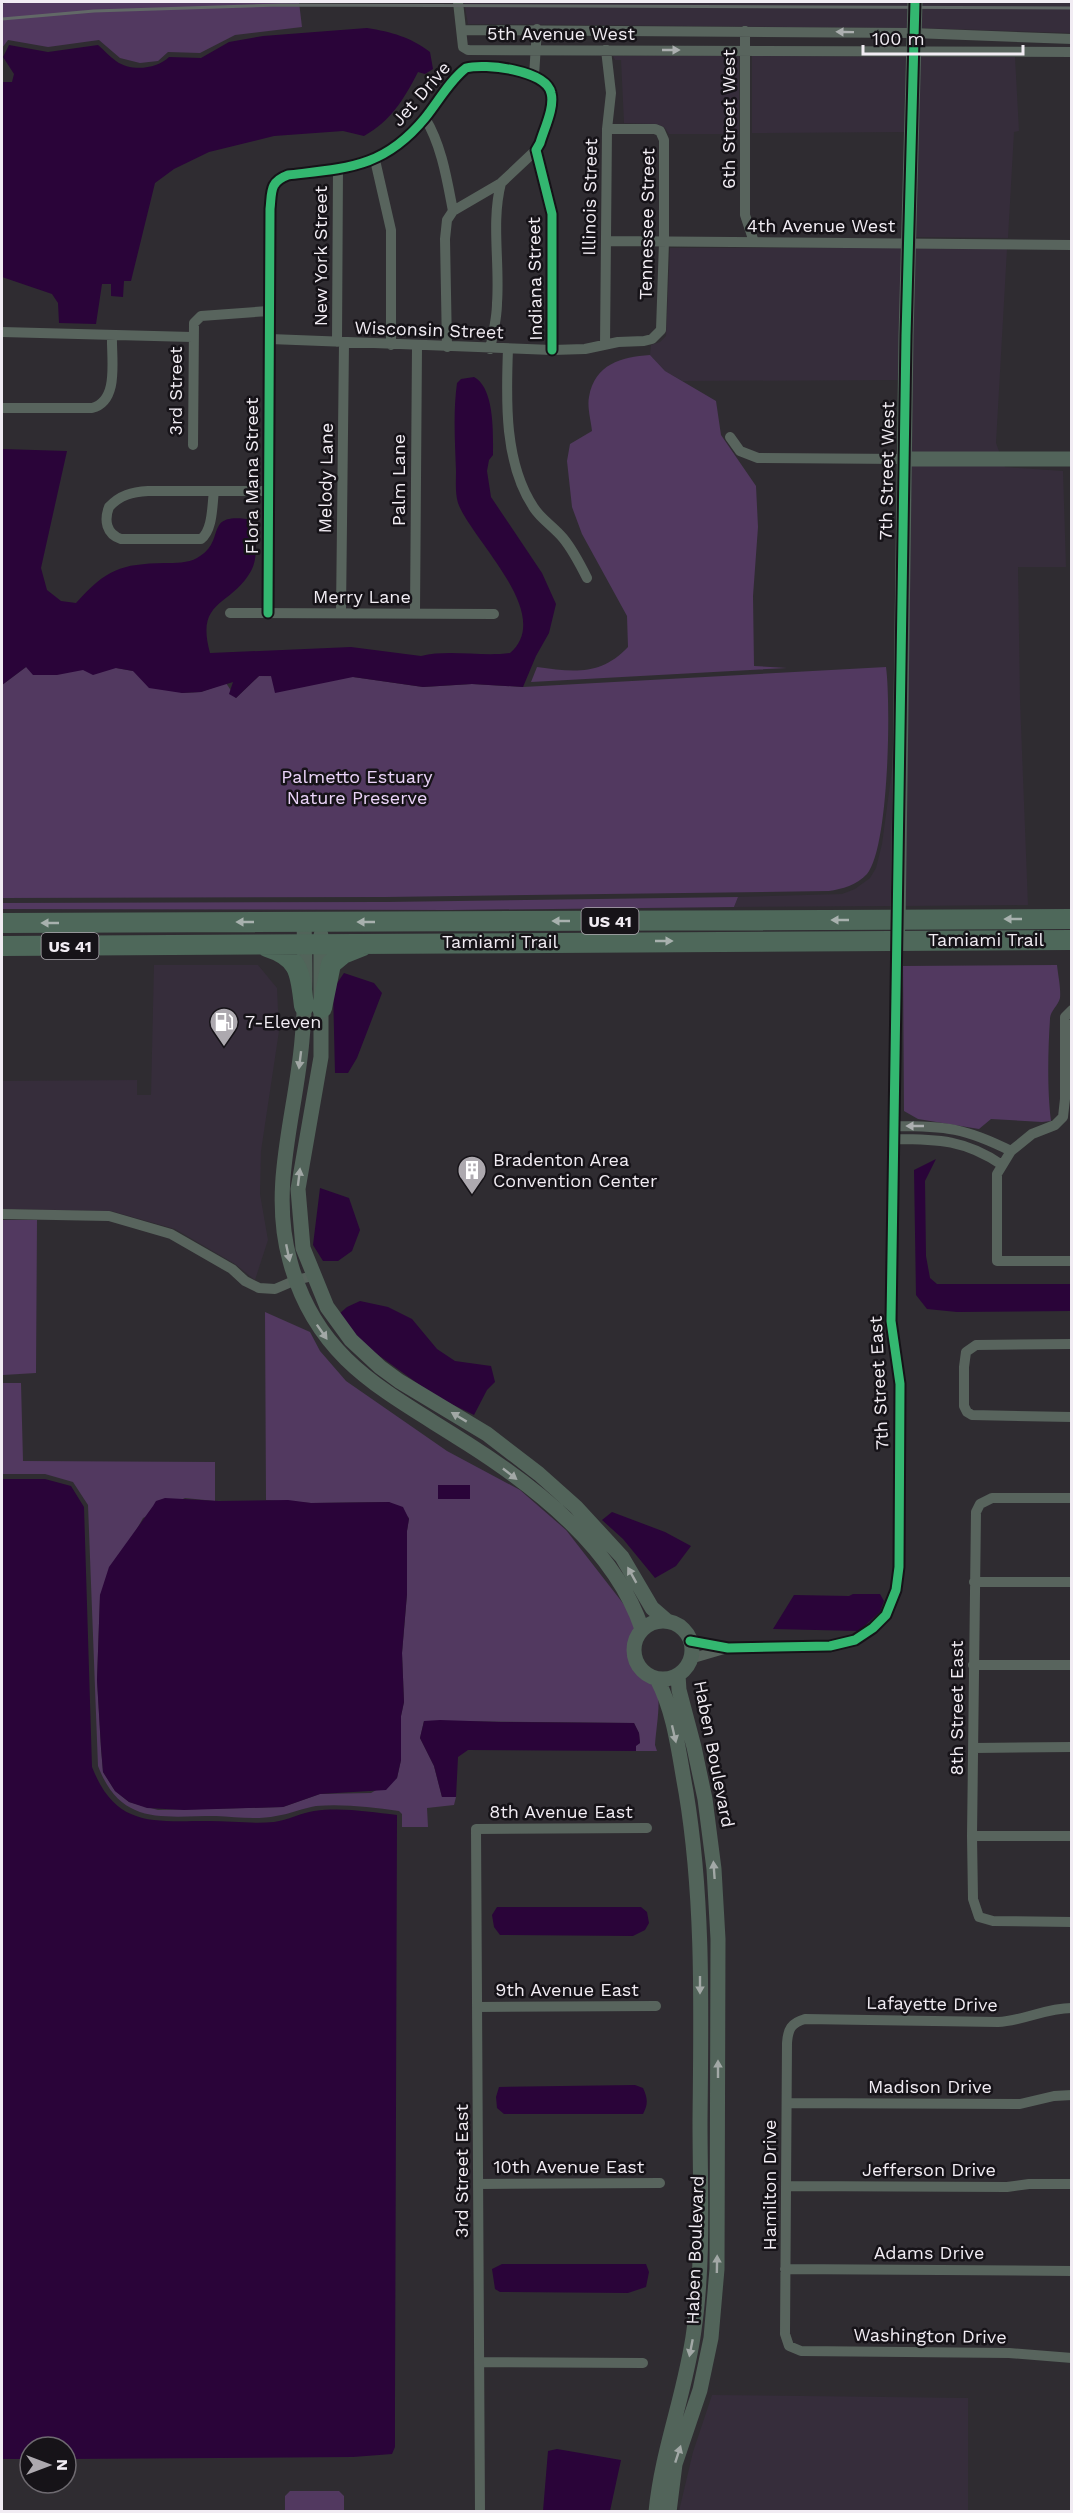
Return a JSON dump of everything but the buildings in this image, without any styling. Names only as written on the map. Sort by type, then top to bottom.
[{"type":"highway","name":"Tamiami Trail","points":[[2,923],[1071,919]]},
{"type":"highway","points":[[1029,940],[1071,948]]},
{"type":"highway","name":"Tamiami Trail","points":[[2,946],[1071,940]]},
{"type":"highway","points":[[313,1007],[331,964],[351,950],[375,943]]},
{"type":"highway","points":[[258,944],[291,958],[298,968],[313,1007]]},
{"type":"street","points":[[458,2],[462,30]]},
{"type":"street","name":"7th Street West","points":[[898,941],[904,459],[915,2]]},
{"type":"street","points":[[447,347],[447,220],[453,211],[501,183],[536,150],[540,143],[552,95],[548,85],[534,76],[537,29]]},
{"type":"street","name":"5th Avenue West","points":[[1071,39],[913,33],[462,30],[465,49],[490,50],[1071,52]]},
{"type":"street","name":"6th Street West","points":[[745,31],[745,215],[754,242]]},
{"type":"street","points":[[490,50],[490,65]]},
{"type":"street","name":"Illinois Street","points":[[605,345],[607,129],[611,93],[606,50]]},
{"type":"street","name":"Jet Drive","points":[[268,312],[270,209],[274,183],[288,176],[338,169],[375,160],[400,144],[425,118],[463,70],[471,66],[490,65],[534,76]]},
{"type":"street","points":[[425,118],[432,130],[446,172],[453,211]]},
{"type":"street","name":"Tennessee Street","points":[[607,129],[655,129],[663,135],[664,242],[661,330],[658,335]]},
{"type":"street","name":"Indiana Street","points":[[536,150],[552,214],[552,350]]},
{"type":"street","points":[[375,160],[391,230],[391,345]]},
{"type":"street","name":"New York Street","points":[[338,169],[341,343]]},
{"type":"street","points":[[490,349],[497,303],[496,222],[501,183]]},
{"type":"street","name":"4th Avenue West","points":[[606,241],[1071,245]]},
{"type":"street","points":[[2,332],[192,337],[194,323],[201,316],[268,312]]},
{"type":"street","name":"Flora Mana Street","points":[[268,312],[270,339],[268,613]]},
{"type":"street","points":[[2,408],[92,408],[103,404],[110,392],[112,335]]},
{"type":"street","name":"Wisconsin Street","points":[[270,339],[552,350],[585,349],[644,341],[658,335]]},
{"type":"street","name":"3rd Street","points":[[192,337],[193,445]]},
{"type":"street","name":"Melody Lane","points":[[341,343],[341,614]]},
{"type":"street","name":"Palm Lane","points":[[415,613],[417,346]]},
{"type":"street","points":[[508,349],[509,419],[515,465],[526,495],[535,510],[562,537],[587,578]]},
{"type":"street","points":[[730,437],[740,451],[758,458],[1071,459]]},
{"type":"street","points":[[214,491],[209,528],[201,539],[121,538],[111,534],[107,525],[109,507],[125,495],[148,490],[269,490]]},
{"type":"street","name":"Merry Lane","points":[[230,613],[494,614]]},
{"type":"street","points":[[312,922],[313,1007],[318,1084],[298,1189],[303,1248],[313,1276],[335,1319],[369,1358],[399,1381],[487,1434],[553,1485],[597,1527],[622,1557],[652,1608],[667,1621],[681,1628],[690,1641],[690,1659],[686,1668],[672,1678],[657,1679],[642,1670],[634,1654],[634,1645],[642,1629],[658,1621],[667,1621]]},
{"type":"street","name":"7th Street East","points":[[690,1641],[728,1648],[830,1646],[855,1640],[873,1628],[886,1615],[896,1590],[899,1567],[900,1384],[891,1321],[898,941]]},
{"type":"street","points":[[313,1007],[300,1059],[282,1190],[285,1238],[296,1280],[314,1319],[346,1361],[381,1390],[470,1445],[531,1490],[582,1536],[615,1576],[633,1604],[642,1629]]},
{"type":"street","points":[[1068,1013],[1063,1117],[1056,1125],[1032,1134],[1011,1151],[997,1174],[997,1261],[1071,1262]]},
{"type":"street","points":[[895,1126],[941,1126],[983,1137],[1011,1151]]},
{"type":"street","points":[[940,1139],[941,1126]]},
{"type":"street","points":[[977,1149],[983,1137]]},
{"type":"street","points":[[895,1139],[940,1139],[977,1149],[1002,1165]]},
{"type":"street","points":[[2,1214],[109,1216],[171,1234],[232,1269],[245,1281],[258,1288],[275,1289],[313,1276]]},
{"type":"street","points":[[1071,1344],[972,1346],[964,1356],[966,1412],[976,1416],[994,1417],[1071,1417]]},
{"type":"street","points":[[470,1445],[487,1434]]},
{"type":"street","name":"8th Street East","points":[[1071,1498],[992,1498],[980,1504],[974,1524],[972,1836],[973,1899],[976,1912],[980,1917],[993,1921],[1071,1922]]},
{"type":"street","points":[[974,1582],[1071,1582]]},
{"type":"street","name":"7th Street East","points":[[690,1659],[728,1648]]},
{"type":"street","points":[[974,1665],[1071,1665]]},
{"type":"street","name":"Haben Boulevard","points":[[669,2511],[675,2464],[700,2390],[711,2338],[717,2269],[718,1939],[712,1846],[694,1747],[679,1690],[678,1675]]},
{"type":"street","name":"Haben Boulevard","points":[[656,2511],[660,2477],[690,2357],[698,2301],[700,2092],[700,1936],[697,1874],[682,1770],[664,1693],[657,1679]]},
{"type":"street","points":[[974,1748],[1071,1747]]},
{"type":"street","name":"8th Avenue East","points":[[476,1830],[647,1828]]},
{"type":"street","name":"3rd Street East","points":[[476,1830],[480,2511]]},
{"type":"street","points":[[972,1836],[1071,1836]]},
{"type":"street","name":"9th Avenue East","points":[[477,2007],[656,2006]]},
{"type":"street","name":"Lafayette Drive","points":[[792,2025],[805,2019],[998,2022],[1012,2021],[1052,2009],[1071,2008]]},
{"type":"street","name":"Hamilton Drive","points":[[789,2346],[785,2334],[787,2043],[788,2032],[792,2025]]},
{"type":"street","points":[[700,2092],[718,2092]]},
{"type":"street","name":"Madison Drive","points":[[787,2103],[1020,2104],[1054,2096],[1071,2095]]},
{"type":"street","name":"10th Avenue East","points":[[478,2184],[660,2183]]},
{"type":"street","name":"Jefferson Drive","points":[[786,2186],[1007,2187],[1029,2184],[1071,2184]]},
{"type":"street","name":"Adams Drive","points":[[785,2269],[1071,2271]]},
{"type":"street","name":"Washington Drive","points":[[789,2346],[801,2351],[1009,2353],[1071,2358]]},
{"type":"street","points":[[479,2361],[644,2363]]},
{"type":"shaded area","points":[[464,2],[909,2],[907,28],[468,24]]},
{"type":"shaded area","points":[[921,2],[1071,2],[1071,33],[920,28]]},
{"type":"shaded area","points":[[367,28],[385,31],[415,42],[430,52],[433,69],[425,74],[418,72],[396,108],[382,123],[364,136],[343,131],[274,136],[209,152],[174,169],[155,183],[131,281],[124,281],[123,297],[111,296],[111,284],[102,284],[96,324],[59,323],[58,303],[52,294],[2,277],[2,82],[12,82],[14,74],[3,57],[9,45],[48,52],[98,45],[122,64],[144,68],[158,64],[169,57],[201,58],[229,42],[263,36]]},
{"type":"shaded area","points":[[613,56],[739,56],[739,134],[669,134],[664,127],[657,124],[624,123],[621,60],[615,60]]},
{"type":"shaded area","points":[[752,56],[906,57],[904,132],[752,133]]},
{"type":"shaded area","points":[[919,57],[1015,57],[1019,131],[1014,132],[1008,238],[914,237]]},
{"type":"shaded area","points":[[670,248],[901,248],[899,380],[682,381],[665,371],[650,355],[651,345],[660,342],[666,336]]},
{"type":"shaded area","points":[[914,248],[1007,249],[996,443],[1000,454],[910,453]]},
{"type":"shaded area","points":[[474,377],[486,391],[491,413],[493,455],[489,460],[487,471],[491,497],[542,573],[556,604],[549,633],[523,687],[472,684],[423,687],[353,677],[275,693],[271,676],[259,676],[236,698],[229,694],[233,682],[201,692],[182,693],[149,688],[133,671],[116,668],[93,675],[83,670],[57,675],[33,675],[26,667],[2,685],[2,449],[67,451],[41,568],[47,590],[61,601],[76,603],[106,576],[125,567],[193,560],[212,544],[220,524],[237,518],[253,520],[255,559],[243,583],[211,613],[207,622],[210,653],[351,647],[421,656],[443,653],[510,653],[521,637],[523,618],[517,598],[466,519],[456,495],[457,383],[461,379]]},
{"type":"shaded area","points":[[910,464],[1004,465],[1005,467],[1063,471],[1066,567],[1018,567],[1020,700],[1028,905],[905,906]]},
{"type":"shaded area","points":[[894,755],[892,906],[734,907],[738,897],[842,894],[855,889],[870,878],[876,868],[882,844]]},
{"type":"shaded area","points":[[154,965],[258,965],[277,988],[279,1031],[261,1151],[260,1194],[268,1240],[255,1280],[235,1264],[175,1229],[111,1211],[2,1209],[2,1081],[137,1080],[137,1095],[151,1095]]},
{"type":"shaded area","points":[[344,973],[374,983],[382,993],[357,1058],[348,1073],[335,1073],[333,989]]},
{"type":"shaded area","points":[[936,1159],[925,1181],[926,1256],[930,1278],[937,1284],[1071,1284],[1071,1311],[957,1312],[927,1309],[916,1295],[914,1170]]},
{"type":"shaded area","points":[[320,1188],[349,1198],[360,1230],[352,1251],[338,1261],[323,1261],[313,1245]]},
{"type":"shaded area","points":[[360,1301],[388,1307],[412,1319],[437,1349],[455,1361],[491,1366],[495,1382],[487,1390],[474,1415],[435,1396],[363,1344],[339,1314]]},
{"type":"shaded area","points":[[2,1479],[45,1479],[71,1486],[84,1507],[92,1767],[102,1787],[113,1801],[125,1811],[138,1817],[170,1821],[274,1822],[324,1810],[356,1810],[397,1815],[395,2447],[392,2454],[353,2457],[78,2459],[78,2435],[18,2435],[18,2459],[2,2459]]},
{"type":"shaded area","points":[[438,1485],[470,1485],[470,1499],[438,1499]]},
{"type":"shaded area","points":[[165,1498],[219,1501],[288,1500],[311,1503],[389,1502],[403,1507],[409,1519],[407,1594],[402,1653],[404,1702],[401,1716],[401,1760],[397,1778],[386,1790],[320,1794],[283,1807],[184,1810],[147,1808],[129,1802],[115,1791],[103,1772],[101,1748],[97,1680],[100,1595],[109,1567],[156,1501]]},
{"type":"shaded area","points":[[612,1512],[665,1532],[691,1546],[676,1566],[655,1578],[623,1539],[602,1520]]},
{"type":"shaded area","points":[[880,1594],[884,1601],[880,1612],[859,1631],[773,1629],[794,1595],[849,1596]]},
{"type":"shaded area","points":[[424,1721],[634,1723],[639,1733],[640,1743],[636,1746],[636,1751],[468,1750],[458,1757],[456,1797],[442,1797],[434,1766],[420,1738]]},
{"type":"shaded area","points":[[497,1907],[641,1907],[647,1912],[649,1923],[645,1930],[633,1936],[500,1935],[494,1927],[492,1915]]},
{"type":"shaded area","points":[[635,2085],[643,2088],[646,2095],[647,2104],[643,2114],[504,2114],[497,2108],[496,2097],[499,2087]]},
{"type":"shaded area","points":[[502,2264],[646,2264],[649,2272],[646,2287],[628,2293],[500,2292],[495,2289],[492,2269]]},
{"type":"shaded area","points":[[712,2395],[968,2398],[968,2511],[679,2511],[693,2452]]},
{"type":"shaded area","points":[[557,2449],[621,2460],[610,2511],[543,2511],[548,2451]]},
{"type":"green space","points":[[10,2],[299,2],[302,27],[235,35],[200,53],[168,52],[158,61],[140,63],[120,58],[99,40],[48,47],[8,40],[2,48],[2,4]]},
{"type":"green space","points":[[650,355],[665,371],[716,401],[721,435],[756,486],[758,527],[753,596],[754,666],[787,668],[531,682],[537,667],[586,670],[607,663],[628,647],[627,616],[582,534],[572,507],[567,461],[570,444],[592,431],[589,401],[592,386],[597,377],[611,364],[620,360]]},
{"type":"green space","name":"Palmetto Estuary Nature Preserve","points":[[26,667],[116,668],[133,671],[182,693],[201,692],[226,683],[236,698],[259,676],[353,677],[423,687],[472,684],[523,687],[886,667],[888,685],[887,775],[880,836],[867,874],[849,886],[829,891],[386,897],[2,898],[2,685]]},
{"type":"green space","points":[[738,897],[734,907],[450,910],[2,909],[2,903],[386,902]]},
{"type":"green space","points":[[1057,965],[1060,998],[1050,1016],[1048,1083],[1051,1121],[991,1119],[979,1129],[918,1119],[904,1111],[903,966]]},
{"type":"green space","points":[[2,1220],[37,1220],[36,1373],[3,1375],[3,1383],[21,1383],[23,1461],[215,1462],[215,1501],[185,1498],[143,1518],[100,1595],[97,1680],[101,1748],[103,1772],[115,1791],[129,1802],[158,1810],[283,1807],[320,1794],[371,1793],[397,1778],[401,1760],[401,1716],[404,1702],[402,1653],[407,1594],[409,1518],[389,1502],[311,1503],[266,1500],[265,1312],[310,1332],[320,1351],[346,1381],[447,1451],[520,1490],[566,1530],[629,1611],[635,1629],[629,1641],[629,1659],[634,1670],[653,1685],[658,1694],[655,1745],[657,1751],[636,1751],[636,1745],[640,1743],[639,1733],[634,1723],[424,1721],[420,1738],[434,1766],[442,1797],[456,1797],[454,1805],[427,1808],[428,1827],[402,1827],[402,1814],[399,1811],[368,1807],[316,1806],[261,1818],[178,1817],[145,1814],[119,1799],[107,1785],[98,1766],[88,1505],[73,1482],[45,1474],[2,1474]]},
{"type":"green space","points":[[290,2491],[339,2491],[344,2496],[344,2511],[285,2511],[285,2496]]},
{"type":"railway","points":[[2,19],[94,11],[281,5],[1072,8]]},
{"type":"cycle path","points":[[690,1641],[728,1648],[830,1646],[855,1640],[873,1628],[886,1615],[896,1590],[899,1567],[900,1384],[891,1321],[906,336],[915,2]]},
{"type":"cycle path","points":[[268,613],[270,209],[273,188],[277,181],[288,175],[363,163],[395,147],[410,135],[449,85],[466,68],[487,67],[514,70],[538,79],[547,85],[552,99],[548,118],[536,150],[552,214],[552,350]]},
{"type":"place","name":"7-Eleven","points":[[224,1048]]},
{"type":"place","name":"Bradenton Area Convention Center","points":[[472,1196]]}]
